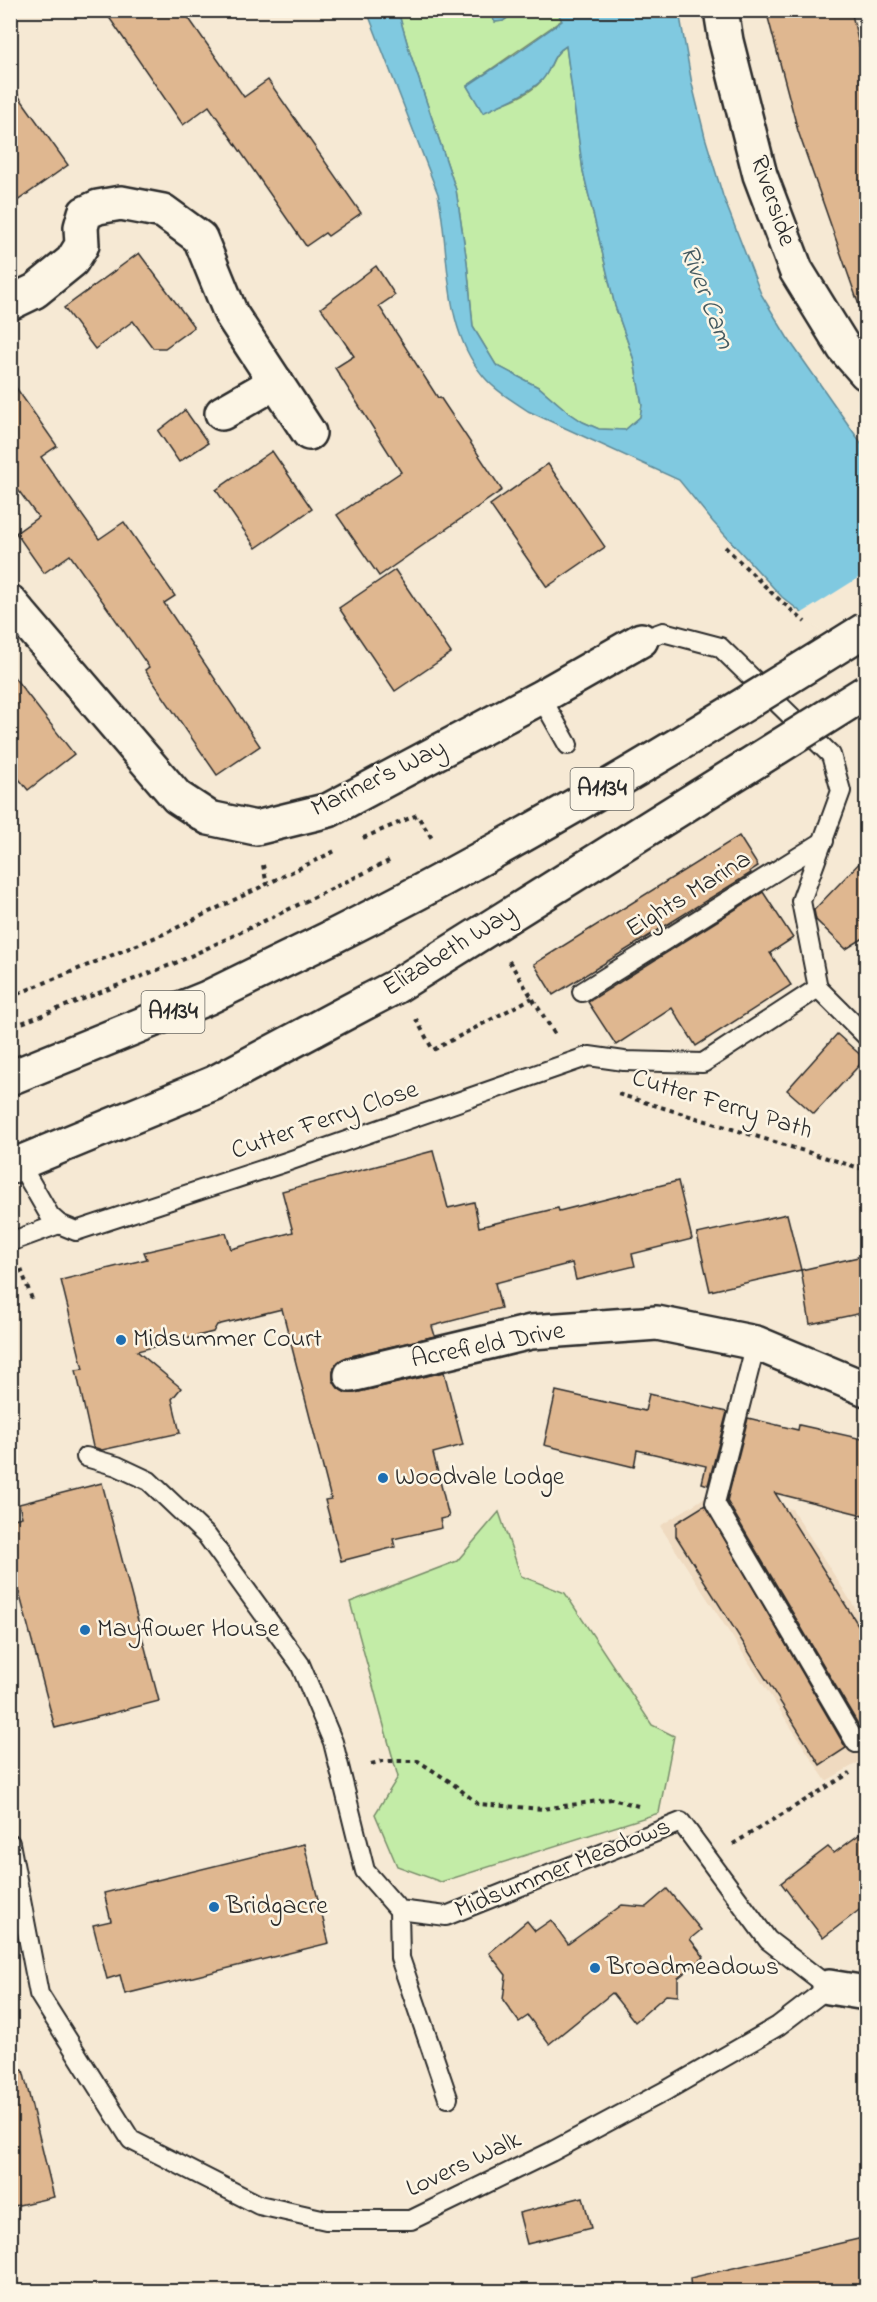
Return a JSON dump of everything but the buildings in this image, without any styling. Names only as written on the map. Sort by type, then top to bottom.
[{"type":"street","name":"Riverside","points":[[721,10],[726,41],[760,175],[796,270],[844,348],[867,373]]},
{"type":"street","points":[[10,303],[35,291],[72,261],[82,245],[81,227],[85,213],[98,207],[121,203],[163,211],[200,238],[231,314],[309,433]]},
{"type":"street","points":[[222,413],[276,381]]},
{"type":"street","name":"Mariner's Way","points":[[10,602],[177,797],[209,818],[256,828],[329,810],[541,697],[641,640]]},
{"type":"street","name":"A1134","points":[[10,1078],[207,998],[332,937],[555,816],[867,629]]},
{"type":"street","name":"Elizabeth Way","points":[[15,1165],[214,1083],[395,987],[867,692]]},
{"type":"street","name":"Acrefield Drive","points":[[351,1375],[531,1332],[657,1323],[756,1343],[867,1389]]},
{"type":"street","name":"Midsummer Meadows","points":[[829,1987],[867,1994]]},
{"type":"lane","points":[[641,640],[663,632],[720,647],[831,755],[841,792],[801,901],[818,987],[867,1036]]},
{"type":"lane","points":[[541,697],[568,745]]},
{"type":"lane","name":"Eights Marina","points":[[582,992],[824,841]]},
{"type":"lane","points":[[582,1058],[703,1063],[818,987]]},
{"type":"lane","name":"Cutter Ferry Close","points":[[68,1228],[308,1154],[582,1058]]},
{"type":"lane","points":[[15,1165],[50,1216],[68,1228]]},
{"type":"lane","points":[[10,1242],[68,1228]]},
{"type":"lane","points":[[756,1343],[715,1503],[856,1743]]},
{"type":"lane","points":[[86,1457],[117,1466],[149,1481],[207,1536],[300,1664],[333,1742],[365,1871],[399,1910],[400,1958],[448,2098]]},
{"type":"lane","name":"Midsummer Meadows","points":[[399,1910],[446,1916],[681,1821],[768,1940],[829,1987]]},
{"type":"lane","name":"Lovers Walk","points":[[10,1843],[39,1994],[131,2140],[259,2205],[326,2220],[411,2220],[551,2152],[667,2090],[778,2026],[829,1987]]},
{"type":"path","points":[[725,547],[773,594],[808,624]]},
{"type":"path","points":[[359,840],[417,815]]},
{"type":"path","points":[[10,998],[166,933],[339,849]]},
{"type":"path","points":[[10,1034],[12,1026],[178,962],[304,902]]},
{"type":"path","points":[[414,1016],[433,1050],[532,998]]},
{"type":"path","name":"Cutter Ferry Path","points":[[582,1058],[615,1093],[867,1170]]},
{"type":"path","points":[[340,1770],[383,1761],[418,1761],[452,1783],[478,1804],[543,1809],[612,1799],[642,1807],[661,1830]]},
{"type":"path","points":[[708,1859],[857,1770]]},
{"type":"shaded area","points":[[704,1498],[755,1501],[792,1509],[866,1625],[866,1758],[826,1781],[660,1526]]},
{"type":"green space","points":[[398,11],[487,11],[495,22],[503,21],[517,11],[557,11],[562,20],[467,86],[483,112],[517,98],[540,83],[558,53],[566,46],[583,171],[615,306],[634,360],[642,405],[640,417],[625,430],[599,429],[583,422],[540,388],[496,365],[473,327],[467,262],[456,190]]},
{"type":"green space","points":[[499,1512],[521,1576],[565,1593],[652,1725],[674,1736],[659,1813],[441,1882],[397,1866],[375,1814],[398,1777],[350,1602],[457,1561]]},
{"type":"water","name":"River Cam","points":[[367,11],[398,11],[456,190],[467,262],[473,327],[496,365],[540,388],[583,422],[599,429],[625,430],[640,417],[642,405],[634,360],[615,306],[583,171],[566,46],[557,53],[546,75],[536,85],[483,113],[467,86],[562,21],[557,11],[679,11],[692,84],[705,137],[723,196],[761,294],[787,337],[866,450],[866,664],[782,597],[713,522],[679,480],[528,411],[499,391],[484,377],[470,357],[460,336],[454,313],[438,194]]},
{"type":"water","points":[[487,11],[517,11],[503,21],[495,22]]},
{"type":"pier","points":[[866,573],[866,667],[799,615]]},
{"type":"place","name":"Midsummer Court","points":[[121,1340]]},
{"type":"place","name":"Woodvale Lodge","points":[[383,1478]]},
{"type":"place","name":"Mayflower House","points":[[85,1630]]},
{"type":"place","name":"Bridgacre","points":[[214,1907]]},
{"type":"place","name":"Broadmeadows","points":[[595,1968]]}]
